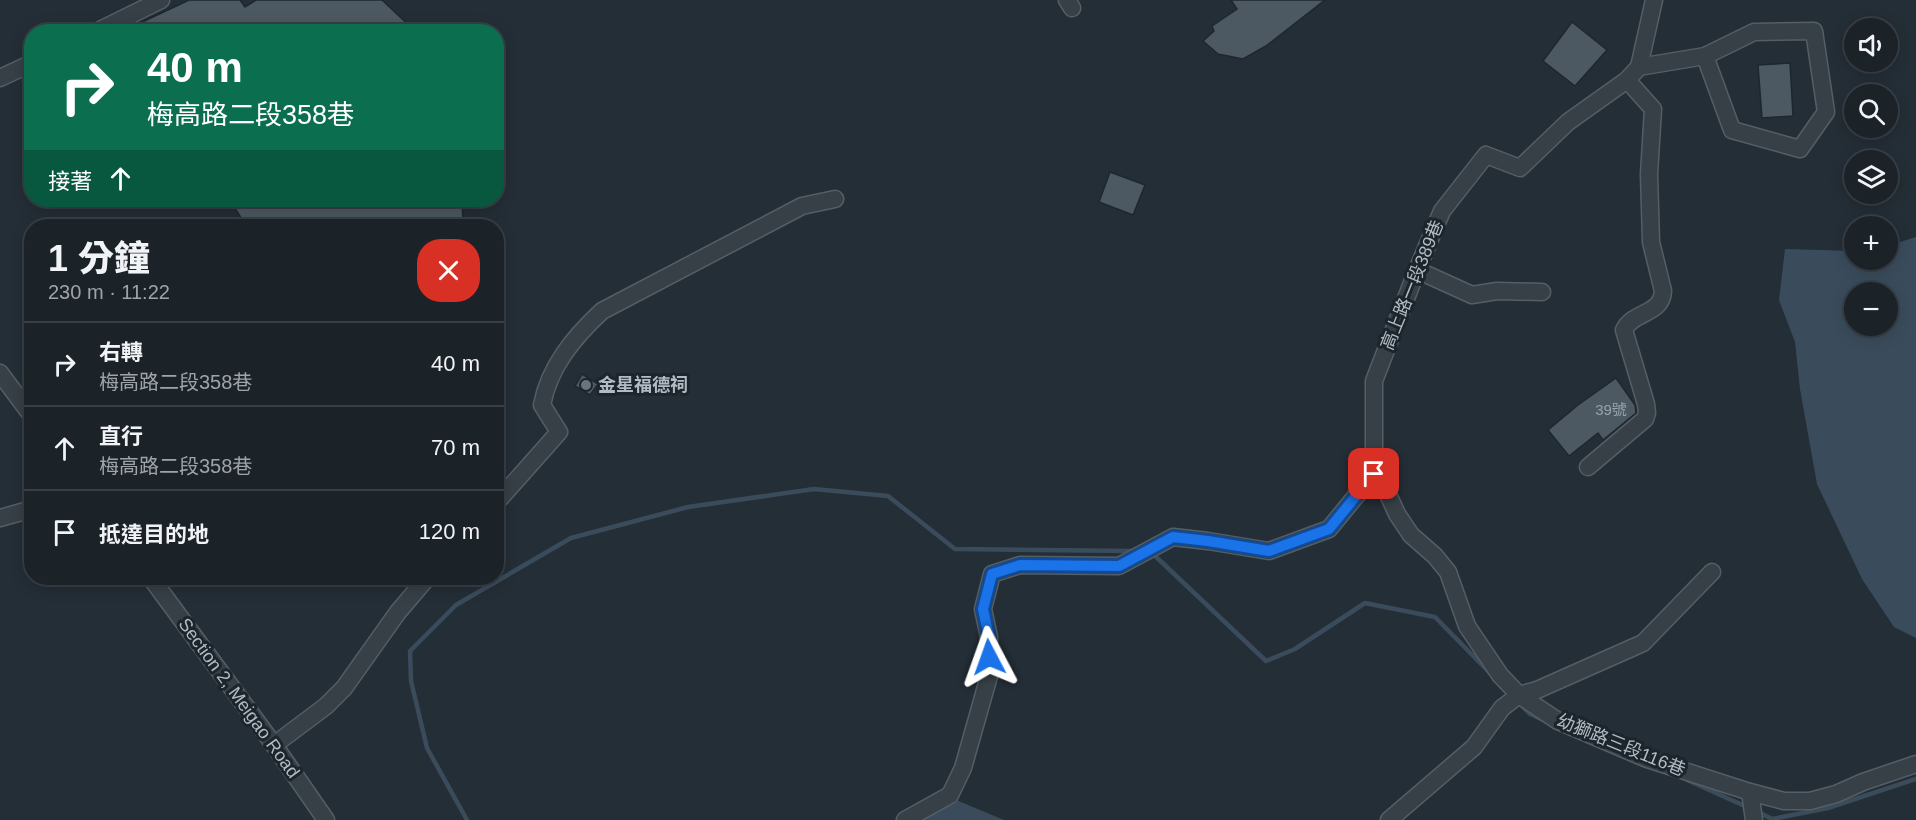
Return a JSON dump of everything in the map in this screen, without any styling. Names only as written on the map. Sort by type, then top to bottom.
[{"type":"street","points":[[112,24],[161,0]]},
{"type":"street","points":[[1654,0],[1639,67],[1705,56],[1754,33],[1814,32],[1826,112],[1800,149],[1732,130],[1705,56]]},
{"type":"street","points":[[0,78],[24,67]]},
{"type":"street","name":"高上路一段389巷","points":[[1374,474],[1374,381],[1442,211],[1486,155],[1520,168],[1568,122],[1627,80],[1639,67]]},
{"type":"street","points":[[1588,467],[1645,419],[1646,404],[1624,330],[1633,319],[1657,307],[1663,296],[1651,242],[1649,174],[1653,109],[1627,80]]},
{"type":"street","points":[[504,494],[559,432],[542,405],[544,394],[555,369],[578,333],[602,311],[802,206],[835,199]]},
{"type":"street","points":[[1417,270],[1472,294],[1497,291],[1542,292]]},
{"type":"street","points":[[1,375],[24,405]]},
{"type":"street","points":[[905,820],[950,795],[963,768],[989,676],[989,637],[983,609],[992,574],[1020,565],[1119,566],[1173,537],[1269,551],[1329,529],[1374,474]]},
{"type":"street","name":"幼獅路三段116巷","points":[[1374,474],[1411,535],[1435,556],[1448,572],[1467,626],[1500,675],[1519,695],[1558,721],[1647,759],[1751,796],[1784,801],[1810,801],[1836,794],[1916,764]]},
{"type":"street","points":[[0,518],[24,511]]},
{"type":"street","points":[[1389,820],[1474,747],[1503,708],[1519,695],[1537,690],[1643,643],[1712,572]]},
{"type":"street","name":"Section 2, Meigao Road","points":[[156,585],[326,820]]},
{"type":"street","points":[[274,745],[327,706],[344,688],[398,612],[421,585]]},
{"type":"street","points":[[1751,796],[1754,820]]},
{"type":"water","points":[[1916,237],[1916,638],[1894,627],[1862,579],[1817,484],[1800,389],[1795,342],[1779,300],[1785,249],[1844,251],[1844,270],[1898,270],[1898,243]]},
{"type":"water","points":[[949,797],[1004,820],[911,820]]},
{"type":"building","points":[[189,0],[240,0],[245,7],[256,0],[382,0],[408,24],[138,24]]},
{"type":"building","points":[[1231,0],[1325,0],[1266,46],[1243,59],[1218,54],[1203,41],[1214,31],[1212,26],[1237,9]]},
{"type":"building","points":[[1572,22],[1607,50],[1575,86],[1543,61]]},
{"type":"building","points":[[1790,63],[1793,116],[1762,118],[1758,65]]},
{"type":"building","points":[[1110,172],[1145,185],[1133,215],[1099,202]]},
{"type":"building","points":[[234,207],[462,207],[463,219],[242,219]]},
{"type":"building","name":"金星福德祠","points":[[582,374],[598,384],[590,395],[575,386]]},
{"type":"building","points":[[1616,378],[1635,405],[1636,413],[1603,440],[1598,433],[1569,456],[1548,430]]},
{"type":"waterway","points":[[504,577],[571,538],[688,507],[814,489],[888,496],[955,549],[1133,551]]},
{"type":"waterway","points":[[1151,552],[1266,661],[1295,649],[1365,603],[1435,617],[1490,673]]},
{"type":"waterway","points":[[467,820],[427,748],[411,681],[410,651],[456,605],[490,585]]},
{"type":"waterway","points":[[1521,705],[1530,714],[1543,720]]},
{"type":"waterway","points":[[1758,812],[1772,819],[1828,808],[1916,779]]},
{"type":"waterway","points":[[1687,780],[1747,807]]},
{"type":"place","name":"金星福德祠","points":[[586,385]]},
{"type":"route","points":[[989,657],[989,637],[983,609],[992,574],[1020,565],[1119,566],[1173,537],[1269,551],[1329,529],[1374,474]]}]
